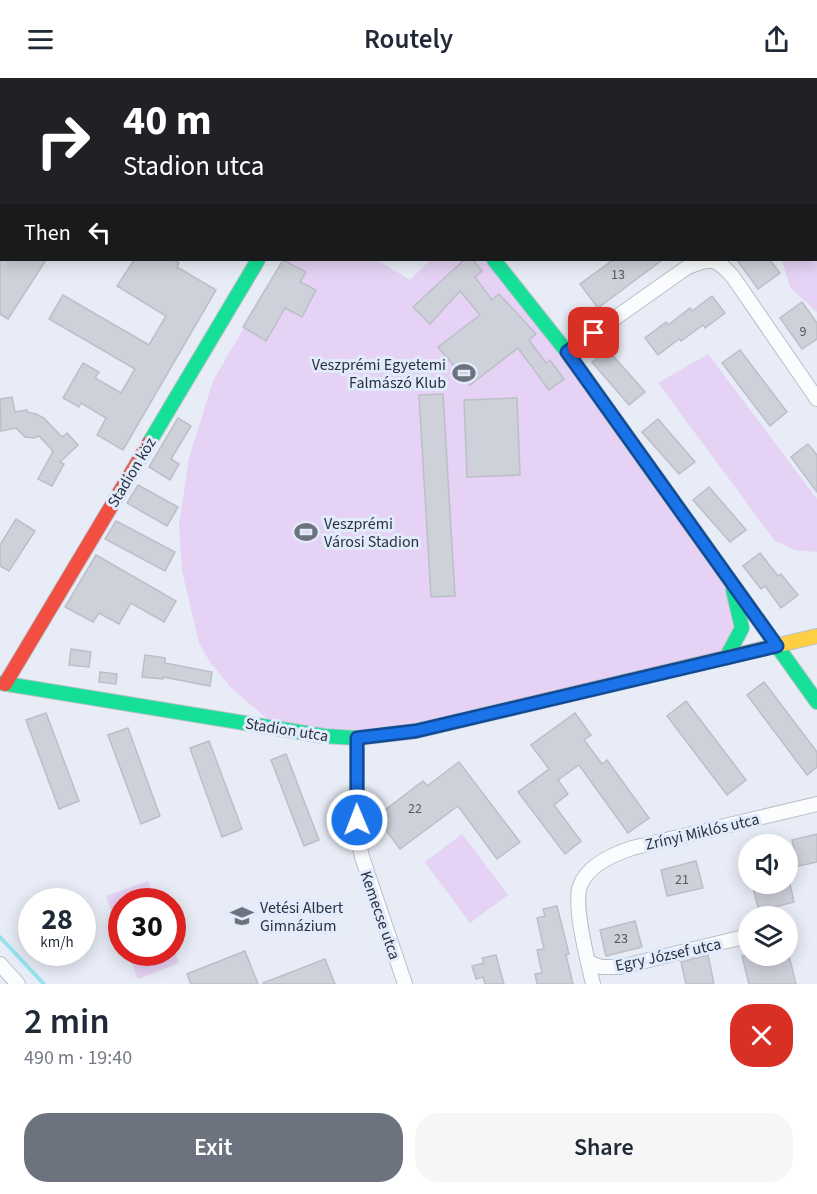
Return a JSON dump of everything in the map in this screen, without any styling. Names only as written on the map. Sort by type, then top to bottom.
[{"type":"street","name":"Stadion köz","points":[[2,683],[257,261]]},
{"type":"street","points":[[495,261],[567,352],[817,702]]},
{"type":"street","points":[[567,352],[683,264],[700,261]]},
{"type":"street","points":[[709,261],[722,264],[734,277],[817,399]]},
{"type":"street","points":[[726,658],[742,628],[731,580]]},
{"type":"street","name":"Stadion utca","points":[[2,683],[324,736],[357,738],[416,731],[817,636]]},
{"type":"street","name":"Kemecse utca","points":[[357,738],[357,834],[362,857],[405,984]]},
{"type":"street","name":"Zrínyi Miklós utca","points":[[588,962],[579,906],[580,886],[592,870],[608,857],[632,848],[817,804]]},
{"type":"street","name":"Egry József utca","points":[[588,962],[601,967],[620,968],[738,938]]},
{"type":"street","points":[[588,962],[593,984]]},
{"type":"street","points":[[0,964],[18,984]]},
{"type":"shaded area","points":[[282,261],[379,261],[410,280],[429,261],[495,261],[731,580],[742,628],[726,658],[416,731],[277,727],[232,689],[210,662],[199,643],[182,571],[179,525],[189,458],[213,381]]},
{"type":"shaded area","points":[[782,261],[817,261],[817,312],[790,287]]},
{"type":"shaded area","points":[[708,354],[817,499],[817,552],[795,550],[775,541],[658,383]]},
{"type":"shaded area","points":[[462,834],[508,895],[470,923],[425,862]]},
{"type":"shaded area","points":[[148,881],[151,888],[128,888]]},
{"type":"shaded area","points":[[133,966],[171,966],[138,979]]},
{"type":"building","points":[[1,261],[45,261],[8,319],[0,314]]},
{"type":"building","points":[[133,261],[176,261],[179,263],[177,267],[216,290],[123,450],[97,435],[106,418],[81,403],[79,407],[63,398],[83,363],[99,372],[95,378],[121,393],[135,369],[49,319],[63,295],[149,345],[166,316],[117,286]]},
{"type":"building","points":[[282,261],[306,272],[300,282],[316,290],[302,317],[285,308],[266,341],[243,327]]},
{"type":"building","points":[[463,261],[474,261],[482,271],[475,277],[492,300],[499,294],[536,334],[529,340],[546,363],[550,360],[564,379],[549,390],[518,348],[470,385],[438,347],[480,315],[460,291],[430,324],[413,307]]},
{"type":"building","points":[[612,261],[661,261],[598,308],[580,284]]},
{"type":"building","points":[[738,261],[771,261],[780,273],[758,289]]},
{"type":"building","points":[[712,296],[725,313],[705,328],[703,325],[681,341],[679,339],[658,355],[645,338],[666,322],[668,325],[690,308],[692,311]]},
{"type":"building","points":[[802,302],[817,323],[817,339],[802,349],[780,318]]},
{"type":"building","points":[[608,350],[645,392],[629,405],[592,362]]},
{"type":"building","points":[[740,350],[787,412],[770,426],[722,363]]},
{"type":"building","points":[[443,394],[455,596],[431,597],[419,395]]},
{"type":"building","points":[[12,397],[15,412],[27,410],[27,412],[44,418],[62,437],[67,433],[78,445],[60,462],[64,464],[52,486],[38,479],[53,451],[39,436],[25,437],[16,428],[1,431],[0,399]]},
{"type":"building","points":[[517,398],[520,475],[467,477],[464,400]]},
{"type":"building","points":[[178,418],[191,426],[171,459],[179,464],[170,480],[149,467]]},
{"type":"building","points":[[658,419],[695,462],[679,474],[642,432]]},
{"type":"building","points":[[808,444],[817,455],[817,492],[791,457]]},
{"type":"building","points":[[138,485],[178,507],[167,526],[127,503]]},
{"type":"building","points":[[709,487],[746,530],[730,542],[693,500]]},
{"type":"building","points":[[16,519],[35,531],[9,571],[0,566],[0,545]]},
{"type":"building","points":[[116,521],[175,552],[165,571],[105,539]]},
{"type":"building","points":[[760,553],[778,576],[781,574],[798,595],[781,608],[765,586],[761,589],[743,566]]},
{"type":"building","points":[[96,555],[176,601],[164,622],[131,603],[119,624],[99,613],[93,622],[65,607]]},
{"type":"building","points":[[71,649],[91,652],[89,667],[69,665]]},
{"type":"building","points":[[145,655],[165,658],[165,663],[212,672],[210,686],[163,677],[163,679],[142,677]]},
{"type":"building","points":[[100,672],[117,674],[116,684],[99,682]]},
{"type":"building","points":[[764,682],[817,752],[817,767],[807,775],[747,695]]},
{"type":"building","points":[[686,701],[746,780],[727,795],[667,716]]},
{"type":"building","points":[[46,713],[79,801],[59,809],[26,720]]},
{"type":"building","points":[[575,713],[591,735],[584,740],[602,764],[607,760],[649,818],[628,833],[579,765],[558,780],[568,794],[554,805],[581,841],[565,854],[518,792],[549,769],[531,745]]},
{"type":"building","points":[[128,728],[160,816],[141,824],[108,735]]},
{"type":"building","points":[[209,741],[242,829],[222,837],[190,748]]},
{"type":"building","points":[[286,754],[319,840],[304,846],[271,760]]},
{"type":"building","points":[[459,762],[520,842],[497,859],[458,806],[400,849],[376,817],[423,781],[427,786]]},
{"type":"building","points":[[817,834],[817,862],[798,866],[798,839]]},
{"type":"building","points":[[696,861],[703,888],[667,896],[661,870]]},
{"type":"building","points":[[755,894],[792,894],[794,902],[778,906],[758,906]]},
{"type":"building","points":[[557,906],[569,954],[566,955],[573,984],[537,984],[535,974],[542,973],[537,950],[544,949],[537,918],[545,916],[543,909]]},
{"type":"building","points":[[635,921],[642,947],[606,956],[600,930]]},
{"type":"building","points":[[245,951],[258,984],[191,984],[187,974]]},
{"type":"building","points":[[496,955],[504,984],[485,984],[483,977],[476,979],[472,966],[484,963],[482,958]]},
{"type":"building","points":[[708,955],[714,984],[686,984],[681,962]]},
{"type":"building","points":[[325,959],[335,984],[263,983]]},
{"type":"building","points":[[744,966],[792,966],[796,984],[749,984]]},
{"type":"waterway","points":[[0,937],[44,984]]},
{"type":"traffic: fast","points":[[149,443],[257,261]]},
{"type":"traffic: fast","points":[[495,261],[567,352],[817,702]]},
{"type":"traffic: fast","points":[[726,658],[742,628],[733,590]]},
{"type":"traffic: fast","points":[[0,683],[324,736],[357,738],[416,731],[513,708]]},
{"type":"traffic: slow","points":[[513,708],[817,636]]},
{"type":"traffic: jam","points":[[5,684],[149,443]]},
{"type":"place","name":"Veszprémi Egyetemi Falmászó Klub","points":[[464,373]]},
{"type":"place","name":"Veszprémi Városi Stadion","points":[[306,532]]},
{"type":"place","name":"Vetési Albert Gimnázium","points":[[242,916]]},
{"type":"route","points":[[357,820],[357,738],[416,731],[777,646],[567,352],[594,333]]}]
